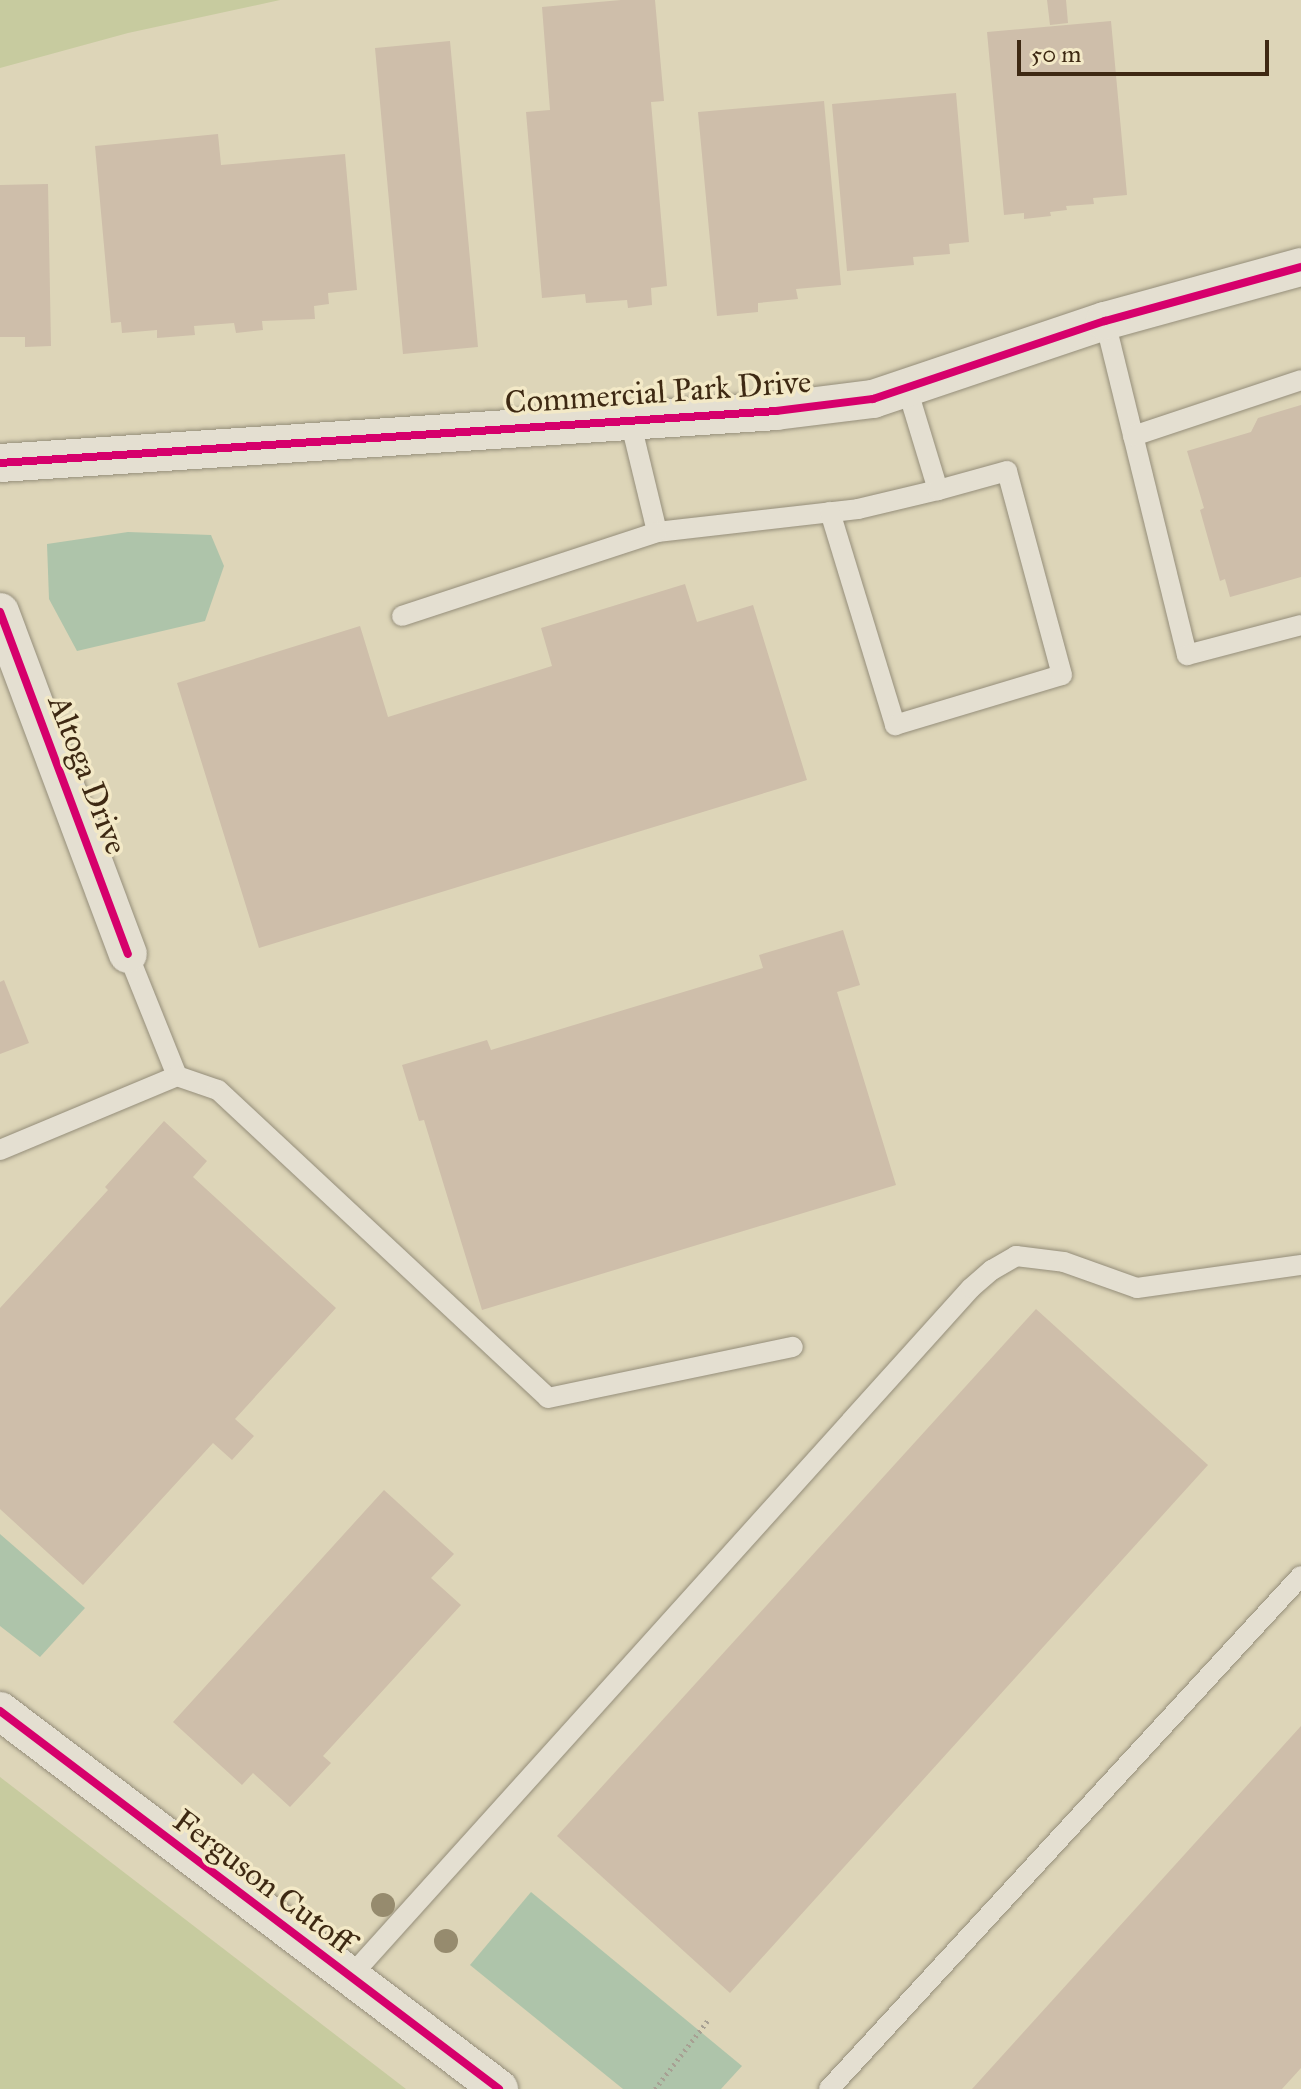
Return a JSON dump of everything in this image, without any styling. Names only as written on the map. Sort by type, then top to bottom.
[{"type":"street","name":"Commercial Park Drive","points":[[0,463],[776,411],[873,399],[1105,321],[1301,267]]},
{"type":"street","name":"Altoga Drive","points":[[0,612],[128,954]]},
{"type":"street","name":"Ferguson Cutoff","points":[[0,1711],[499,2089]]},
{"type":"lane","points":[[1105,321],[1187,655],[1301,625]]},
{"type":"lane","points":[[1133,436],[1301,380]]},
{"type":"lane","points":[[907,388],[938,490]]},
{"type":"lane","points":[[630,420],[657,532]]},
{"type":"lane","points":[[402,616],[657,532],[830,512],[858,509],[1007,471],[1062,675],[895,725],[830,512]]},
{"type":"lane","points":[[128,954],[177,1076]]},
{"type":"lane","points":[[0,1150],[177,1076],[218,1090],[548,1398],[793,1347]]},
{"type":"lane","points":[[349,1978],[971,1288],[992,1270],[1016,1256],[1064,1262],[1137,1288],[1301,1265]]},
{"type":"lane","points":[[829,2089],[1301,1576]]},
{"type":"path","points":[[655,2089],[709,2019]]},
{"type":"shaded area","points":[[0,0],[280,0],[128,33],[0,68]]},
{"type":"shaded area","points":[[128,532],[211,535],[224,566],[205,621],[77,651],[49,599],[47,544]]},
{"type":"shaded area","points":[[0,1534],[85,1608],[40,1657],[0,1626]]},
{"type":"shaded area","points":[[0,1777],[406,2089],[0,2089]]},
{"type":"shaded area","points":[[531,1892],[742,2066],[721,2089],[623,2089],[470,1965]]},
{"type":"building","points":[[655,0],[664,101],[651,102],[667,286],[651,288],[652,305],[628,308],[627,300],[586,303],[585,294],[542,298],[526,112],[550,110],[542,7]]},
{"type":"building","points":[[1047,0],[1066,0],[1068,23],[1050,25]]},
{"type":"building","points":[[1111,21],[1127,195],[1093,198],[1094,204],[1066,206],[1067,210],[1050,212],[1051,216],[1024,219],[1024,213],[1004,215],[987,32]]},
{"type":"building","points":[[450,41],[478,347],[403,354],[375,48]]},
{"type":"building","points":[[956,93],[969,242],[949,244],[950,254],[913,257],[914,265],[847,271],[832,104]]},
{"type":"building","points":[[824,101],[841,285],[796,289],[798,299],[758,303],[758,312],[717,316],[698,112]]},
{"type":"building","points":[[218,134],[221,165],[345,154],[357,290],[328,293],[329,304],[314,306],[315,319],[262,321],[263,330],[236,333],[234,323],[194,326],[195,335],[157,338],[157,330],[122,333],[121,322],[111,323],[95,146]]},
{"type":"building","points":[[48,184],[51,346],[25,347],[25,337],[0,337],[0,185]]},
{"type":"building","points":[[1301,405],[1301,577],[1230,597],[1225,579],[1220,581],[1200,510],[1204,508],[1187,451],[1251,432],[1258,418]]},
{"type":"building","points":[[685,584],[697,622],[753,605],[807,780],[259,948],[177,683],[360,626],[388,717],[552,666],[541,628]]},
{"type":"building","points":[[843,930],[860,985],[837,992],[896,1185],[482,1310],[424,1120],[419,1121],[402,1065],[487,1040],[491,1050],[763,968],[759,955]]},
{"type":"building","points":[[4,980],[29,1043],[0,1054],[0,982]]},
{"type":"building","points":[[164,1121],[207,1161],[193,1177],[336,1308],[235,1419],[254,1436],[232,1460],[213,1443],[83,1585],[0,1509],[0,1308],[108,1190],[105,1187]]},
{"type":"building","points":[[1036,1309],[1208,1465],[730,1993],[557,1836]]},
{"type":"building","points":[[384,1490],[454,1554],[431,1578],[461,1605],[323,1756],[331,1763],[290,1807],[253,1773],[242,1785],[173,1722]]},
{"type":"building","points":[[1301,1726],[1301,2068],[1282,2089],[972,2089]]},
{"type":"cycle path","points":[[0,463],[776,411],[873,399],[1105,321],[1301,267]]},
{"type":"cycle path","points":[[0,612],[128,954]]},
{"type":"cycle path","points":[[0,1711],[499,2089]]}]
